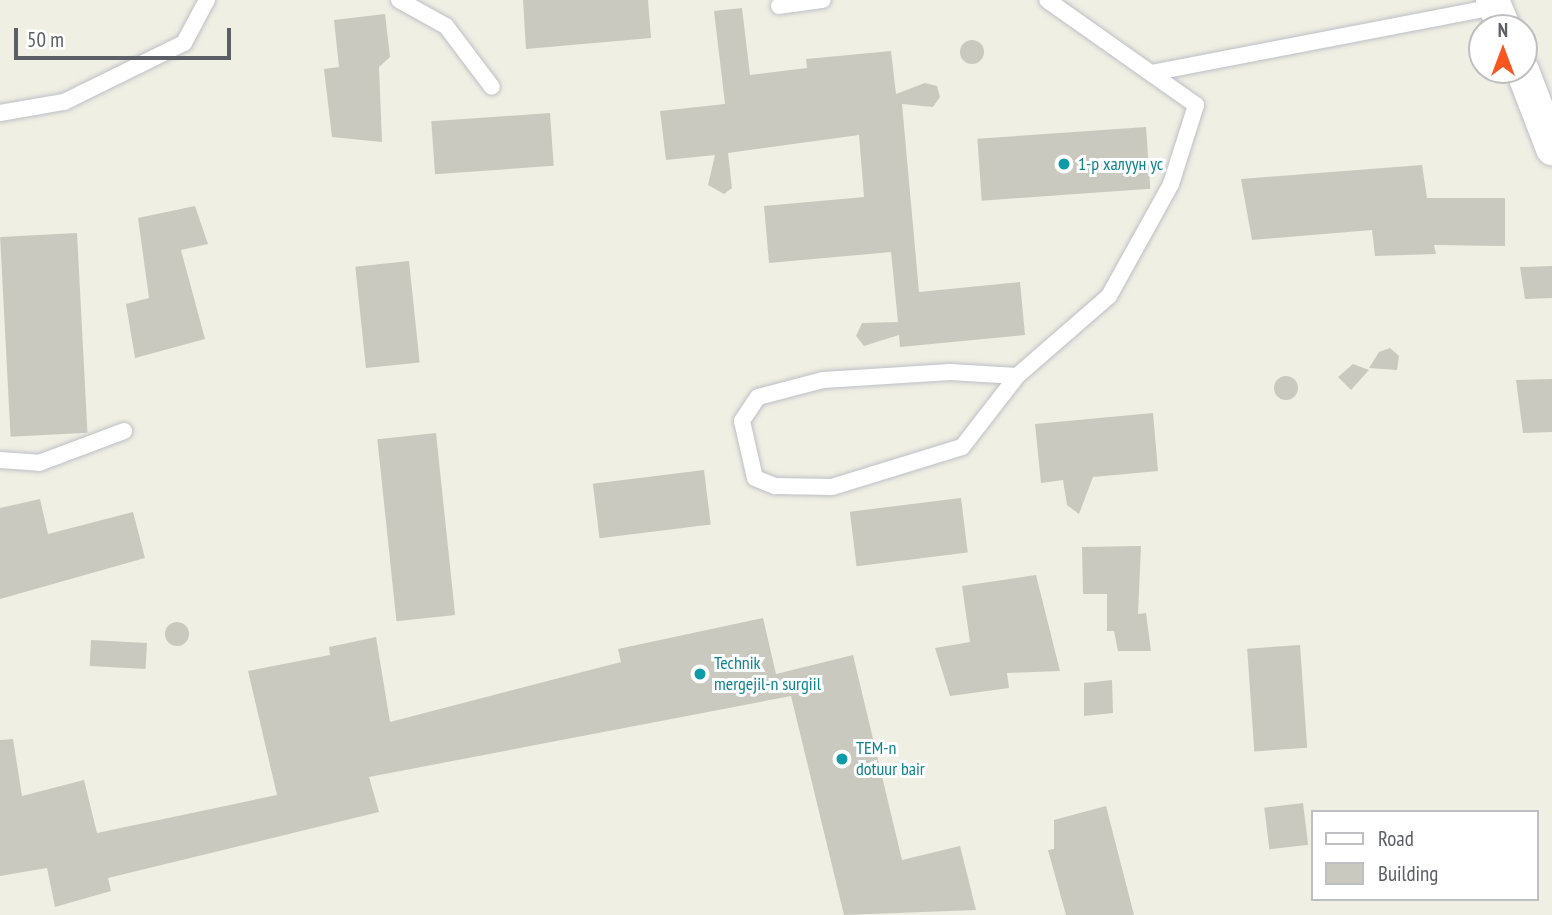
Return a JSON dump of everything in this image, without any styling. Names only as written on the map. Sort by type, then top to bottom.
[{"type":"street","points":[[1527,84],[1552,148]]},
{"type":"lane","points":[[0,113],[64,102],[184,43],[207,0]]},
{"type":"lane","points":[[399,0],[446,26],[492,86]]},
{"type":"lane","points":[[779,6],[823,0]]},
{"type":"lane","points":[[1017,376],[950,372],[823,380],[758,397],[742,421],[755,478],[775,486],[832,487],[962,447],[1017,376],[1109,296],[1171,184],[1196,105],[1046,0]]},
{"type":"lane","points":[[1151,74],[1497,12]]},
{"type":"lane","points":[[0,460],[39,463],[124,431]]},
{"type":"building","points":[[523,0],[648,0],[651,38],[526,49]]},
{"type":"building","points":[[742,8],[750,75],[807,68],[806,59],[891,51],[896,94],[925,83],[937,86],[940,97],[933,107],[902,104],[919,292],[1020,282],[1025,335],[900,347],[899,335],[864,346],[856,336],[862,323],[898,322],[891,252],[769,263],[764,206],[864,197],[859,135],[728,153],[732,188],[724,194],[708,185],[715,155],[666,160],[660,111],[725,104],[714,11]]},
{"type":"building","points":[[385,14],[390,57],[379,67],[382,142],[332,137],[324,69],[339,67],[334,20]]},
{"type":"building","points":[[972,40],[981,43],[984,52],[981,61],[972,64],[963,61],[960,52],[963,43]]},
{"type":"building","points":[[550,113],[554,166],[435,174],[431,121]]},
{"type":"building","name":"1-р халуун ус","points":[[1146,127],[1150,189],[982,201],[977,139]]},
{"type":"building","points":[[1422,165],[1427,198],[1505,198],[1505,246],[1434,245],[1436,254],[1375,256],[1372,230],[1252,240],[1241,179]]},
{"type":"building","points":[[195,206],[208,244],[181,250],[205,339],[135,358],[126,304],[149,298],[138,218]]},
{"type":"building","points":[[77,233],[87,433],[11,437],[0,237]]},
{"type":"building","points":[[409,261],[420,362],[366,368],[355,267]]},
{"type":"building","points":[[1552,266],[1552,298],[1525,299],[1520,267]]},
{"type":"building","points":[[1390,348],[1399,356],[1397,370],[1369,368],[1379,352]]},
{"type":"building","points":[[1353,364],[1369,370],[1351,390],[1338,377]]},
{"type":"building","points":[[1286,376],[1295,379],[1298,388],[1295,397],[1286,400],[1277,397],[1274,388],[1277,379]]},
{"type":"building","points":[[1552,379],[1552,432],[1523,433],[1516,380]]},
{"type":"building","points":[[1153,413],[1158,471],[1093,477],[1079,514],[1067,505],[1063,480],[1041,483],[1035,424]]},
{"type":"building","points":[[436,433],[455,615],[396,621],[377,439]]},
{"type":"building","points":[[704,470],[711,525],[600,538],[593,484]]},
{"type":"building","points":[[961,498],[968,553],[857,566],[850,512]]},
{"type":"building","points":[[40,499],[48,534],[133,512],[145,558],[0,599],[0,508]]},
{"type":"building","points":[[1141,546],[1138,614],[1146,613],[1151,651],[1118,651],[1114,631],[1107,631],[1107,594],[1083,594],[1082,547]]},
{"type":"building","points":[[1036,575],[1060,671],[1007,673],[1009,688],[950,696],[935,648],[970,642],[962,586]]},
{"type":"building","points":[[763,618],[776,674],[853,655],[902,860],[960,846],[976,910],[844,915],[791,696],[369,777],[379,812],[108,878],[111,891],[55,907],[47,868],[0,876],[0,740],[13,739],[22,796],[84,780],[97,833],[277,795],[248,671],[330,655],[329,647],[376,637],[390,722],[621,662],[618,649]]},
{"type":"building","points":[[177,622],[186,625],[189,634],[186,643],[177,646],[168,643],[165,634],[168,625]]},
{"type":"building","points":[[91,640],[147,643],[146,669],[90,666]]},
{"type":"building","points":[[1300,645],[1307,748],[1254,751],[1247,649]]},
{"type":"building","points":[[1112,680],[1113,713],[1084,716],[1084,683]]},
{"type":"building","points":[[1303,803],[1308,845],[1269,849],[1264,808]]},
{"type":"building","points":[[1106,806],[1134,915],[1066,915],[1048,850],[1054,849],[1054,820]]},
{"type":"place","name":"1-р халуун ус","points":[[1064,164]]},
{"type":"place","name":"Technik mergejil-n surgiil","points":[[700,674]]},
{"type":"place","name":"TEM-n dotuur bair","points":[[842,759]]}]
